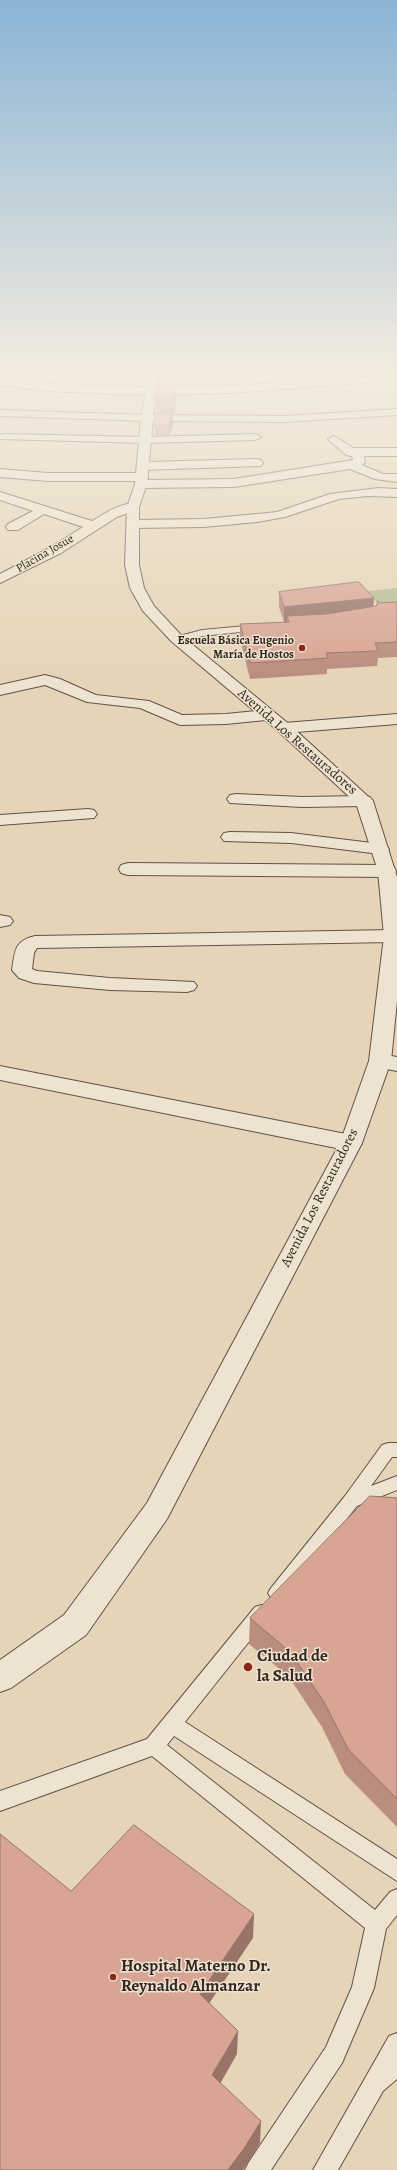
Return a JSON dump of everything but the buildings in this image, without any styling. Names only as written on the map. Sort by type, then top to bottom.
[{"type":"street","points":[[15,474],[48,477],[142,476],[234,483],[291,474]]},
{"type":"street","points":[[142,476],[157,474]]},
{"type":"street","points":[[373,474],[392,479],[397,478]]},
{"type":"street","name":"Avenida Los Restauradores","points":[[0,1678],[75,1625],[157,1511],[351,1143],[389,1063],[394,936],[387,871],[364,801],[284,728],[176,638],[148,608],[137,588],[132,565],[133,516],[142,476]]},
{"type":"street","name":"Placina Josue","points":[[0,579],[56,550],[112,514],[198,524],[277,516],[321,500],[347,495],[397,493]]},
{"type":"street","points":[[0,496],[93,526]]},
{"type":"street","points":[[0,507],[13,500]]},
{"type":"street","points":[[13,527],[43,510]]},
{"type":"street","points":[[0,690],[45,680],[55,682],[93,699],[143,704],[180,720],[226,719],[266,714]]},
{"type":"street","points":[[284,728],[397,719]]},
{"type":"street","points":[[236,798],[302,802],[364,801]]},
{"type":"street","points":[[0,820],[88,814]]},
{"type":"street","points":[[230,837],[291,838],[380,848]]},
{"type":"street","points":[[128,869],[387,871]]},
{"type":"street","points":[[187,986],[110,984],[34,977],[26,974],[22,970],[26,946],[29,943],[35,942],[394,936]]},
{"type":"street","points":[[0,1073],[351,1143]]},
{"type":"lane","points":[[176,638],[202,633],[263,628]]},
{"type":"lane","points":[[0,1801],[154,1746],[351,1501],[388,1450],[397,1450]]},
{"type":"lane","points":[[351,1501],[397,1483]]},
{"type":"lane","points":[[172,1724],[397,1871]]},
{"type":"lane","points":[[154,1746],[376,1924]]},
{"type":"lane","points":[[257,2170],[334,2055],[363,1988],[376,1924],[397,1899]]},
{"type":"lane","points":[[324,2170],[376,2083],[397,2044]]},
{"type":"lane","points":[[376,2083],[397,2064]]},
{"type":"green space","points":[[397,588],[397,606],[381,607],[367,591]]},
{"type":"place","name":"Escuela Básica Eugenio María de Hostos","points":[[302,648]]},
{"type":"place","name":"Ciudad de la Salud","points":[[248,1667]]},
{"type":"place","name":"Hospital Materno Dr. Reynaldo Almanzar","points":[[113,1977]]}]
